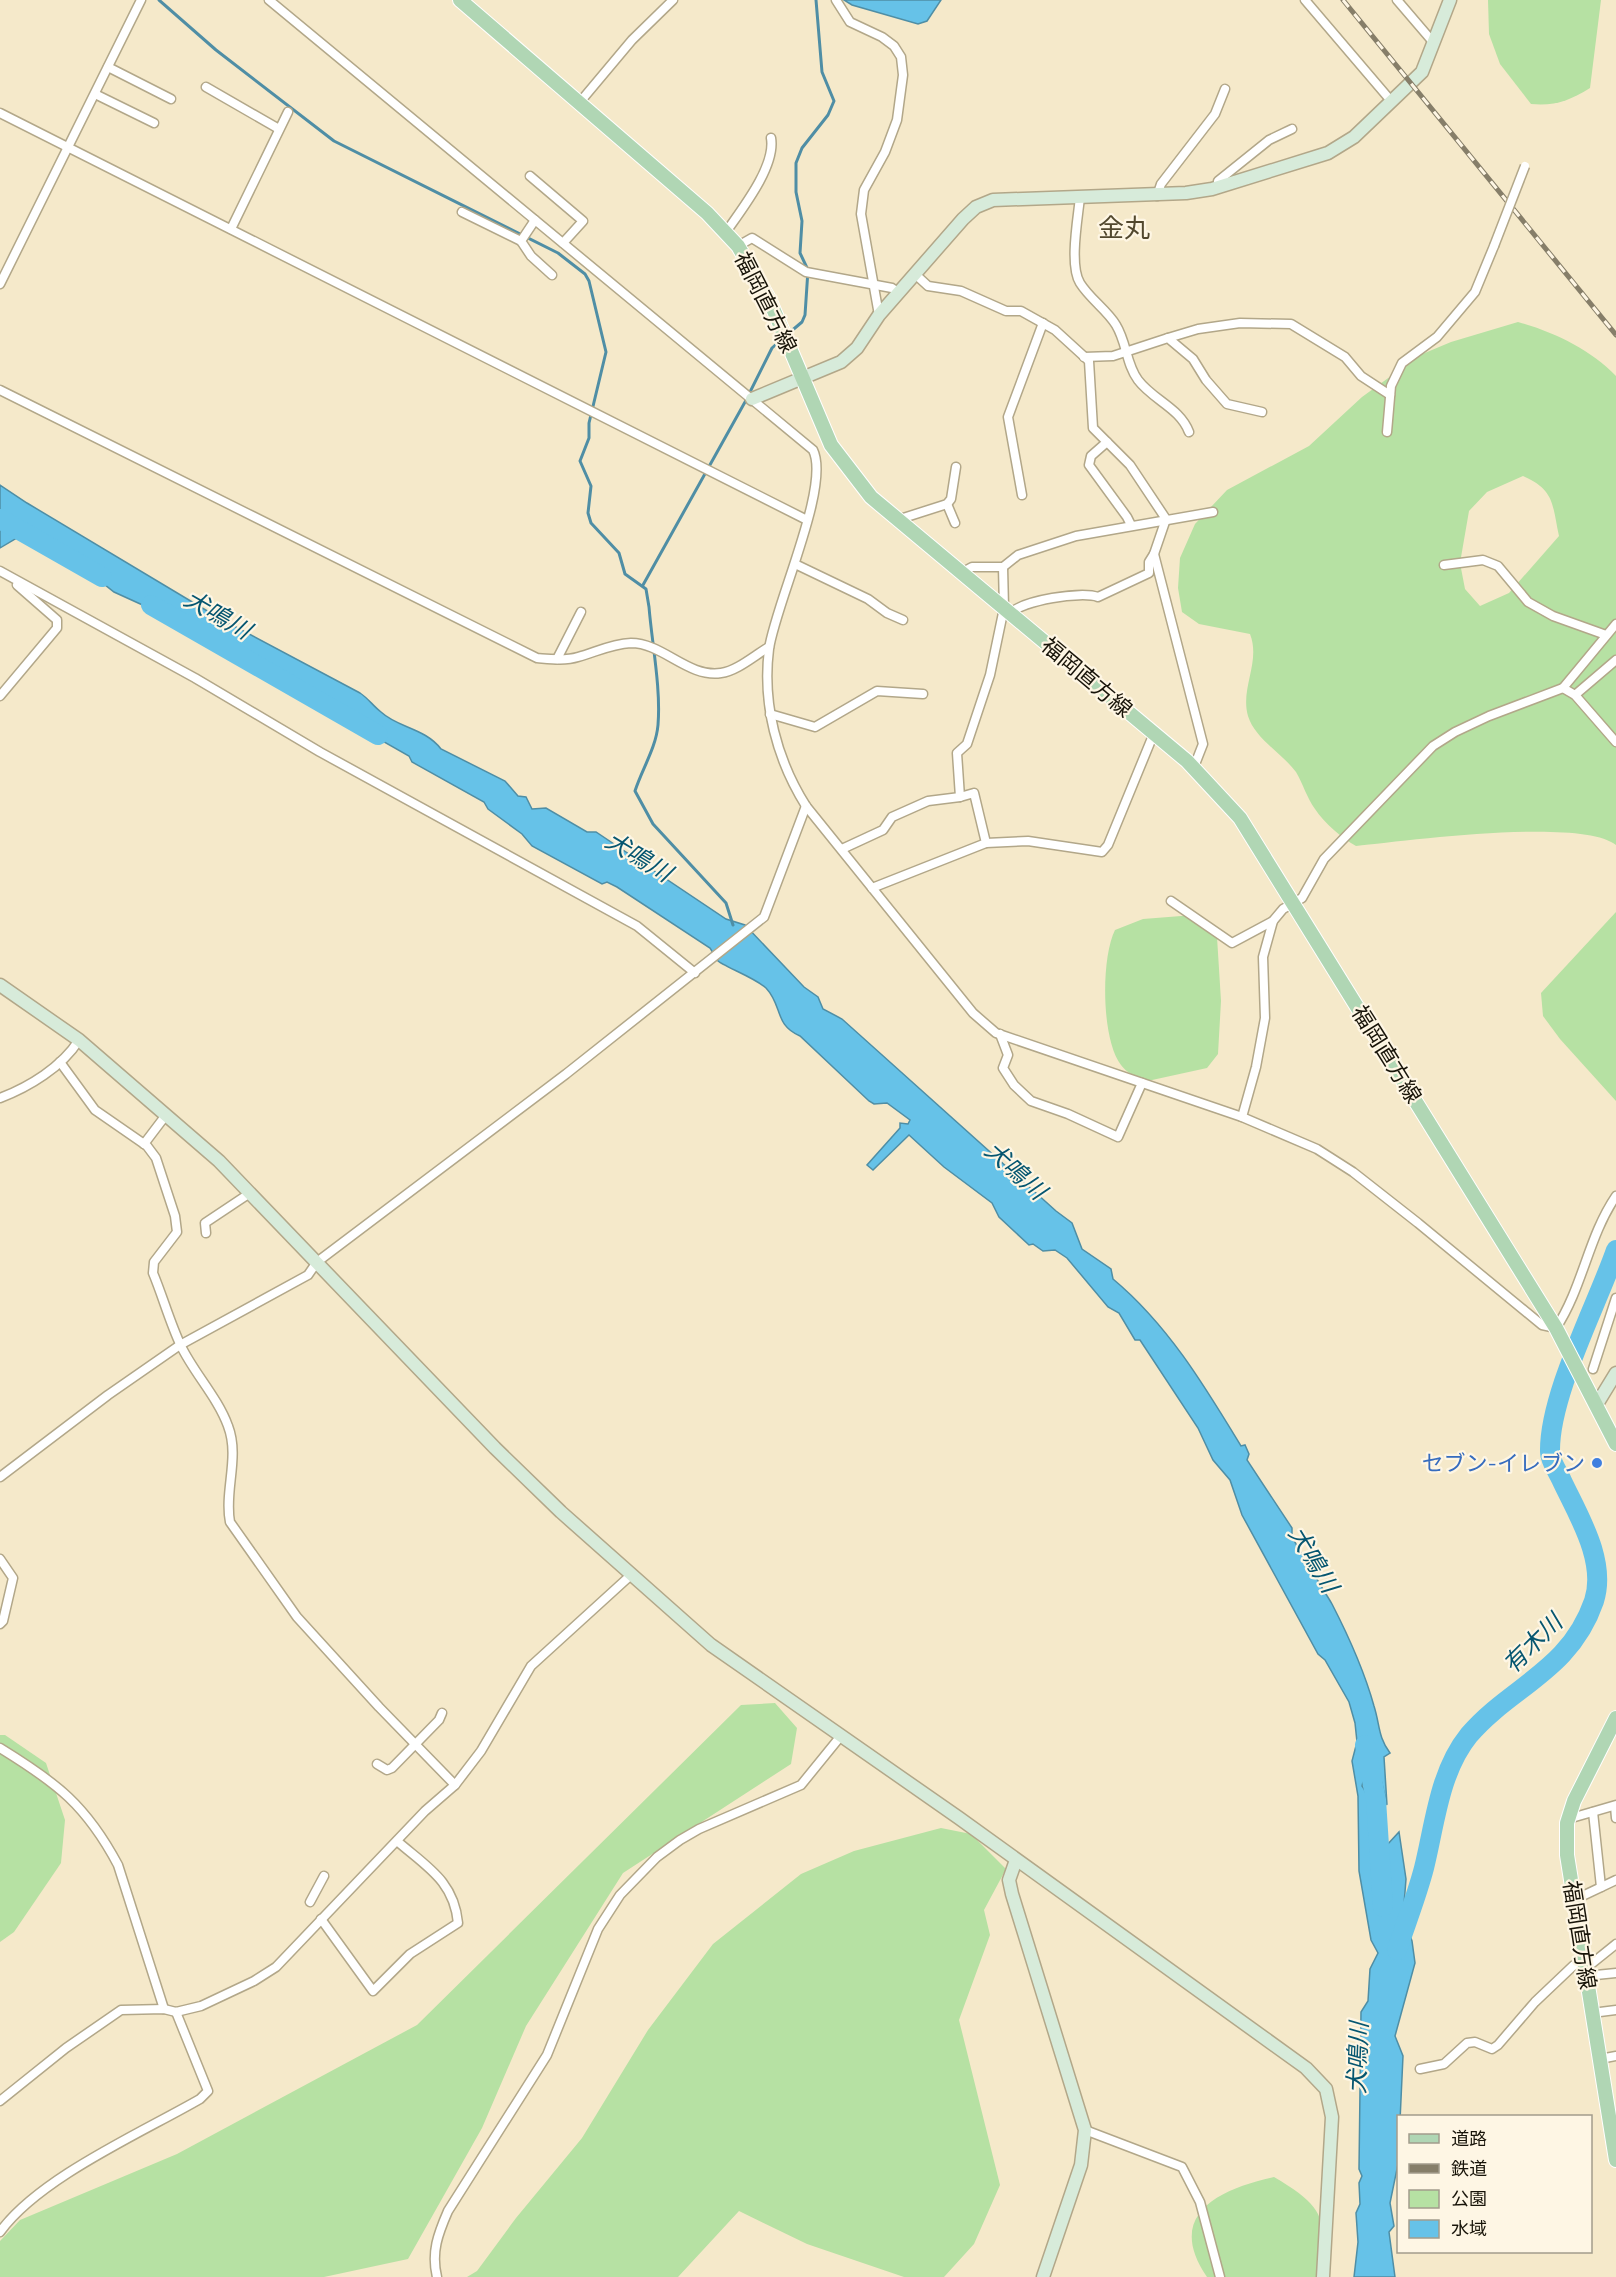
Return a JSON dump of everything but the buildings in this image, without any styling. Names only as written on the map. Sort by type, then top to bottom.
[{"type":"main road","name":"福岡直方線","points":[[459,0],[580,102],[726,232],[738,246],[769,299],[831,445],[871,497],[1194,767],[1239,818],[1559,1333],[1616,1444]]},
{"type":"main road","name":"福岡直方線","points":[[1616,1718],[1574,1801],[1568,1819],[1567,1855],[1616,2160]]},
{"type":"street","points":[[0,284],[141,0]]},
{"type":"street","points":[[269,0],[813,450],[818,461],[807,520],[769,647],[766,696],[770,714],[788,777],[806,806],[973,1013],[1000,1034],[1290,1135],[1353,1172],[1542,1325],[1559,1333],[1593,1237],[1616,1196]]},
{"type":"street","points":[[580,102],[632,40],[673,0]]},
{"type":"street","points":[[836,0],[850,22],[882,37],[894,46],[901,57],[903,75],[897,120],[885,152],[864,190],[861,214],[879,315]]},
{"type":"street","points":[[1305,0],[1392,102]]},
{"type":"street","points":[[1397,0],[1433,42]]},
{"type":"street","points":[[752,399],[841,362],[857,348],[898,292],[976,207],[993,200],[1080,196],[1157,196],[1218,187],[1328,153],[1354,137],[1422,72],[1450,0]]},
{"type":"street","points":[[108,67],[171,99]]},
{"type":"street","points":[[206,87],[279,129]]},
{"type":"street","points":[[1157,196],[1161,184],[1215,114],[1225,89]]},
{"type":"street","points":[[95,94],[154,123]]},
{"type":"street","points":[[231,229],[288,112]]},
{"type":"street","points":[[0,113],[807,520]]},
{"type":"street","points":[[1218,187],[1218,181],[1269,140],[1292,129]]},
{"type":"street","points":[[726,232],[760,180],[772,151],[771,138]]},
{"type":"street","points":[[1387,432],[1391,386],[1402,363],[1437,336],[1475,292],[1525,165]]},
{"type":"street","points":[[530,176],[584,221],[563,243]]},
{"type":"street","points":[[1080,196],[1075,267],[1079,281],[1116,324],[1130,367],[1139,382],[1169,406],[1186,424],[1189,432]]},
{"type":"street","points":[[462,212],[521,241],[531,256],[552,275]]},
{"type":"street","points":[[521,241],[535,220]]},
{"type":"street","points":[[738,246],[752,238],[806,272],[892,288],[898,292]]},
{"type":"street","points":[[915,274],[928,286],[961,291],[1006,311],[1020,311],[1055,330],[1089,361],[1093,428],[1130,465],[1166,519]]},
{"type":"street","points":[[1022,495],[1008,417],[1042,323]]},
{"type":"street","points":[[1084,357],[1113,356],[1198,329],[1240,323],[1291,324],[1345,357],[1361,376],[1390,395]]},
{"type":"street","points":[[1168,338],[1194,359],[1206,380],[1227,404],[1262,412]]},
{"type":"street","points":[[0,390],[537,658],[577,658],[614,645],[633,643],[662,652],[696,670],[712,674],[724,673],[769,647]]},
{"type":"street","points":[[1107,442],[1091,456],[1089,465],[1131,525]]},
{"type":"street","points":[[897,519],[947,504],[951,499],[956,467]]},
{"type":"street","points":[[947,504],[955,523]]},
{"type":"street","points":[[961,573],[972,567],[1003,567],[1018,555],[1076,536],[1213,512]]},
{"type":"street","points":[[1007,611],[1038,601],[1089,593],[1098,597],[1149,573],[1149,562],[1166,519]]},
{"type":"street","points":[[1154,554],[1203,744],[1194,767]]},
{"type":"street","points":[[1444,565],[1483,560],[1498,566],[1528,602],[1553,616],[1606,636]]},
{"type":"street","points":[[795,564],[868,599],[888,614],[903,620]]},
{"type":"street","points":[[960,797],[957,753],[967,744],[990,675],[1007,611],[1003,567]]},
{"type":"street","points":[[0,571],[57,620],[57,628],[0,696]]},
{"type":"street","points":[[0,571],[195,678],[320,752],[637,927],[695,973]]},
{"type":"street","points":[[557,659],[580,612]]},
{"type":"street","points":[[1171,901],[1232,942],[1272,921],[1283,909],[1294,904],[1311,886],[1324,859],[1433,746],[1489,716],[1563,688],[1616,624]]},
{"type":"street","points":[[1575,695],[1616,660]]},
{"type":"street","points":[[1563,688],[1575,695],[1616,742]]},
{"type":"street","points":[[770,714],[815,727],[877,691],[923,694]]},
{"type":"street","points":[[872,888],[986,843],[1028,841],[1102,852],[1108,845],[1154,733]]},
{"type":"street","points":[[842,849],[883,830],[892,817],[928,801],[974,793],[986,843]]},
{"type":"street","points":[[0,1477],[108,1395],[180,1345],[308,1275],[317,1262],[695,973],[764,917],[806,806]]},
{"type":"street","points":[[1242,1117],[1256,1067],[1265,1018],[1263,957],[1272,921]]},
{"type":"street","points":[[0,985],[79,1040],[219,1161],[495,1448],[631,1575],[711,1645],[1306,2068],[1326,2089],[1332,2117],[1323,2277]]},
{"type":"street","points":[[1000,1034],[1008,1055],[1003,1068],[1014,1085],[1031,1101],[1068,1114],[1118,1137],[1142,1083]]},
{"type":"street","points":[[0,1098],[60,1062],[79,1040]]},
{"type":"street","points":[[60,1062],[95,1110],[144,1144],[156,1158],[175,1216],[177,1232],[154,1262],[153,1273],[180,1345],[228,1425],[232,1442],[232,1481],[227,1507],[230,1522],[297,1617],[455,1785]]},
{"type":"street","points":[[144,1144],[166,1115]]},
{"type":"street","points":[[206,1233],[205,1223],[212,1216],[250,1193]]},
{"type":"street","points":[[1593,1369],[1616,1298]]},
{"type":"street","points":[[1597,1404],[1616,1373]]},
{"type":"street","points":[[0,1559],[14,1578],[3,1621],[0,1624]]},
{"type":"street","points":[[0,2101],[106,2019],[121,2010],[164,2009],[176,2012],[201,2006],[254,1981],[276,1967],[397,1841],[455,1785],[481,1751],[531,1666],[631,1575]]},
{"type":"street","points":[[377,1764],[387,1770],[392,1768],[439,1720],[442,1713]]},
{"type":"street","points":[[437,2277],[434,2264],[436,2243],[448,2211],[547,2055],[598,1929],[620,1895],[657,1857],[680,1840],[699,1829],[801,1785],[840,1737]]},
{"type":"street","points":[[0,1748],[61,1789],[85,1812],[109,1848],[118,1865],[164,2009]]},
{"type":"street","points":[[1568,1819],[1615,1805],[1616,1818]]},
{"type":"street","points":[[1593,1812],[1601,1887]]},
{"type":"street","points":[[321,1919],[373,1991],[410,1954],[458,1923],[456,1904],[446,1884],[397,1841]]},
{"type":"street","points":[[1016,1860],[1009,1880],[1012,1894],[1085,2130],[1081,2165],[1043,2277]]},
{"type":"street","points":[[310,1902],[324,1876]]},
{"type":"street","points":[[1574,1900],[1616,1880]]},
{"type":"street","points":[[1585,1970],[1616,1944]]},
{"type":"street","points":[[1420,2069],[1444,2064],[1467,2043],[1475,2042],[1492,2049],[1498,2045],[1535,2002],[1574,1965],[1585,1970],[1616,1973]]},
{"type":"street","points":[[1592,2013],[1616,2010]]},
{"type":"street","points":[[0,2232],[8,2221],[55,2181],[208,2091],[176,2012]]},
{"type":"street","points":[[1600,2059],[1616,2056]]},
{"type":"street","points":[[1085,2130],[1182,2167],[1200,2202],[1220,2277]]},
{"type":"green space","points":[[1488,0],[1601,0],[1590,88],[1562,102],[1531,104],[1500,64],[1489,34]]},
{"type":"green space","points":[[1518,322],[1571,343],[1606,366],[1616,376],[1616,845],[1597,837],[1531,832],[1450,836],[1356,846],[1323,820],[1312,805],[1296,772],[1256,732],[1251,724],[1246,706],[1253,655],[1250,634],[1199,624],[1182,612],[1178,588],[1180,558],[1195,524],[1227,490],[1309,446],[1362,397],[1420,355],[1451,342]],"holes":[[[1523,476],[1547,493],[1550,499],[1559,536],[1509,593],[1480,606],[1465,589],[1460,563],[1469,511],[1487,492]]]},
{"type":"green space","points":[[1616,912],[1616,1101],[1560,1039],[1543,1016],[1541,993]]},
{"type":"green space","points":[[1194,915],[1207,921],[1217,937],[1221,1001],[1218,1054],[1207,1068],[1143,1082],[1121,1065],[1114,1053],[1110,1037],[1105,978],[1110,943],[1115,930],[1143,919]]},
{"type":"green space","points":[[775,1703],[797,1728],[791,1764],[623,1873],[526,2026],[482,2128],[408,2259],[324,2277],[0,2277],[0,2241],[20,2220],[177,2154],[417,2025],[741,1705]]},
{"type":"green space","points":[[0,1735],[5,1735],[46,1763],[65,1820],[61,1863],[14,1932],[0,1942]]},
{"type":"green space","points":[[941,1828],[971,1834],[1006,1869],[984,1910],[990,1935],[959,2020],[1000,2185],[974,2244],[944,2277],[904,2277],[807,2244],[739,2211],[678,2277],[467,2277],[477,2271],[516,2218],[582,2138],[648,2030],[713,1944],[801,1874],[854,1851]]},
{"type":"green space","points":[[1274,2177],[1305,2198],[1314,2207],[1319,2217],[1323,2241],[1321,2277],[1207,2277],[1195,2255],[1192,2236],[1195,2221],[1204,2208],[1218,2197],[1254,2182]]},
{"type":"water","points":[[844,0],[941,0],[927,21],[918,24],[852,5]]},
{"type":"water","points":[[0,485],[219,618],[360,693],[395,722],[419,732],[435,742],[441,749],[505,781],[518,796],[526,797],[532,809],[546,808],[587,832],[596,832],[726,919],[745,925],[804,987],[818,997],[823,1009],[842,1019],[1072,1223],[1082,1249],[1111,1269],[1113,1279],[1133,1297],[1168,1336],[1199,1378],[1241,1446],[1245,1445],[1249,1454],[1247,1460],[1292,1528],[1292,1537],[1332,1604],[1356,1654],[1370,1693],[1381,1736],[1390,1753],[1384,1757],[1387,1805],[1381,1780],[1374,1767],[1365,1774],[1362,1786],[1372,1817],[1379,1882],[1389,1878],[1386,1846],[1399,1832],[1406,1879],[1403,1917],[1412,1941],[1415,1963],[1395,2036],[1403,2056],[1400,2115],[1397,2115],[1397,2169],[1390,2203],[1394,2226],[1389,2232],[1395,2277],[1354,2277],[1358,2242],[1356,2213],[1360,2204],[1359,2183],[1362,2176],[1359,2169],[1361,2012],[1368,2001],[1370,1969],[1378,1953],[1371,1940],[1359,1871],[1358,1796],[1352,1761],[1357,1742],[1349,1702],[1325,1660],[1318,1654],[1242,1515],[1230,1480],[1213,1460],[1198,1428],[1140,1340],[1135,1340],[1119,1313],[1108,1307],[1067,1258],[1055,1250],[1043,1251],[1033,1244],[1029,1245],[999,1217],[992,1203],[944,1167],[909,1135],[873,1170],[867,1165],[900,1128],[900,1123],[908,1124],[910,1120],[887,1103],[874,1104],[869,1101],[800,1036],[786,1026],[766,988],[720,962],[710,948],[617,887],[607,882],[602,884],[532,846],[522,834],[488,809],[484,802],[412,762],[409,756],[363,730],[347,714],[330,705],[325,699],[285,680],[213,637],[114,592],[70,557],[20,536],[0,548]]},
{"type":"waterway","points":[[159,0],[216,50],[334,141],[558,253],[585,274],[589,281],[606,352],[589,423],[589,438],[580,461],[591,486],[588,513],[591,523],[619,553],[625,574],[646,589],[657,681],[659,711],[657,734],[635,791],[653,824],[726,903],[733,925]]},
{"type":"waterway","points":[[789,333],[802,322],[805,315],[808,270],[800,253],[802,221],[796,192],[796,163],[802,148],[828,115],[834,101],[822,72],[816,0]]},
{"type":"waterway","points":[[643,585],[745,402],[772,348],[782,339]]},
{"type":"waterway","name":"犬鳴川","points":[[0,519],[102,577]]},
{"type":"waterway","name":"犬鳴川","points":[[151,605],[378,735]]},
{"type":"waterway","name":"有木川","points":[[1397,1950],[1421,1878],[1444,1782],[1459,1750],[1485,1718],[1538,1676],[1570,1645],[1583,1625],[1594,1601],[1597,1586],[1594,1554],[1583,1523],[1553,1463],[1550,1452],[1557,1404],[1565,1378],[1616,1250]]},
{"type":"waterway","name":"犬鳴川","points":[[1365,1745],[1376,1800],[1383,1907]]},
{"type":"railway","points":[[1343,0],[1616,335]]},
{"type":"place","name":"セブン-イレブン","points":[[1597,1463]]},
{"type":"district","name":"金丸","points":[[1124,227]]}]
